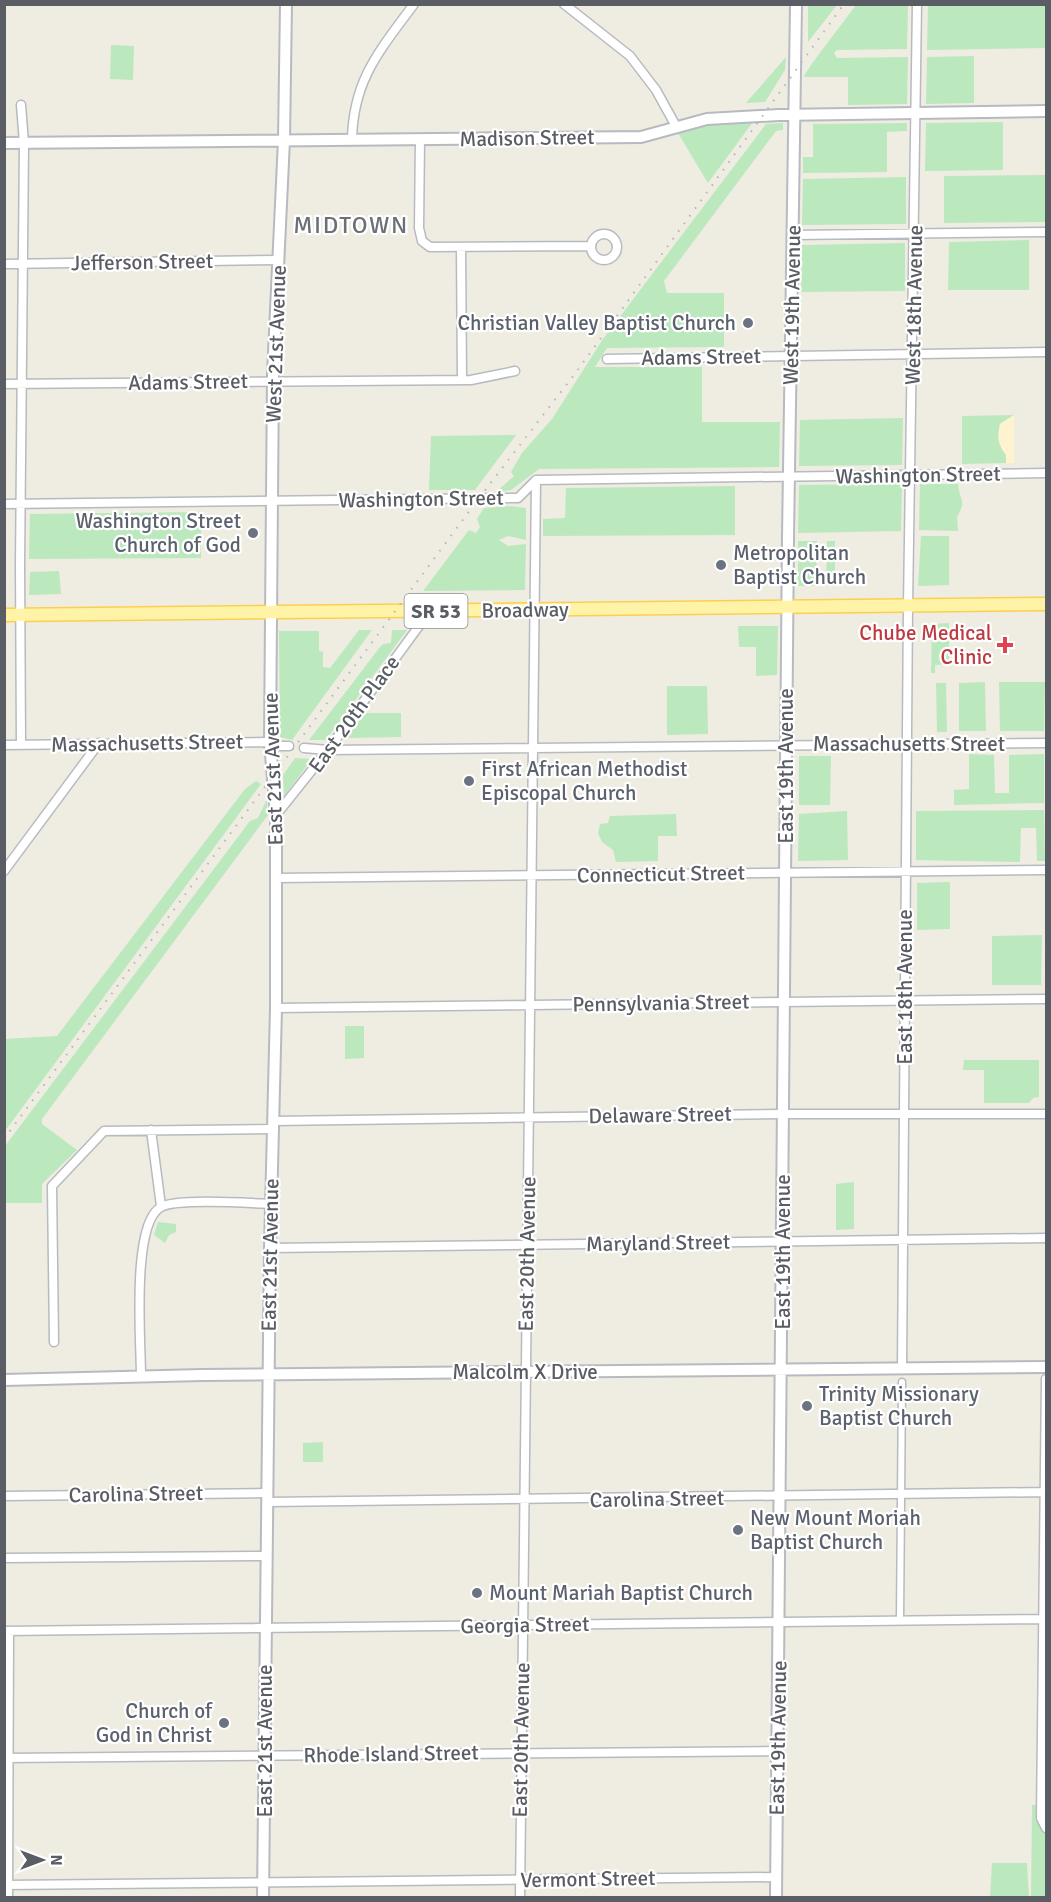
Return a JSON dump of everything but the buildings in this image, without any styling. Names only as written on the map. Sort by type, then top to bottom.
[{"type":"main road","name":"Broadway","points":[[4,615],[1047,604]]},
{"type":"street","name":"West 21st Avenue","points":[[270,612],[273,381],[284,140],[286,4]]},
{"type":"street","points":[[352,140],[354,104],[366,73],[414,4]]},
{"type":"street","points":[[564,4],[630,56],[656,90],[677,128]]},
{"type":"street","name":"West 19th Avenue","points":[[788,606],[796,4]]},
{"type":"street","name":"West 18th Avenue","points":[[908,606],[912,475],[917,4]]},
{"type":"street","points":[[21,105],[24,143],[19,615],[21,745]]},
{"type":"street","name":"Madison Street","points":[[4,143],[641,137],[707,119],[795,114],[1047,111]]},
{"type":"street","points":[[420,139],[419,228],[422,241],[436,249],[591,246]]},
{"type":"street","points":[[792,236],[1047,232]]},
{"type":"street","points":[[461,248],[462,380]]},
{"type":"street","name":"Jefferson Street","points":[[4,264],[279,260]]},
{"type":"street","name":"Adams Street","points":[[607,358],[1047,352]]},
{"type":"street","name":"Adams Street","points":[[4,384],[462,380],[488,378],[515,371]]},
{"type":"street","name":"Washington Street","points":[[4,504],[518,498],[536,480],[1047,473]]},
{"type":"street","name":"East 20th Avenue","points":[[520,1898],[536,480]]},
{"type":"street","name":"East 19th Avenue","points":[[776,1898],[788,606]]},
{"type":"street","name":"East 18th Avenue","points":[[902,1368],[908,606]]},
{"type":"street","name":"East 20th Place","points":[[276,815],[328,750],[430,611]]},
{"type":"street","name":"East 21st Avenue","points":[[263,1898],[268,1374],[276,1008],[276,815],[270,742],[270,612]]},
{"type":"street","name":"Massachusetts Street","points":[[4,745],[270,742],[289,746]]},
{"type":"street","points":[[4,871],[99,743]]},
{"type":"street","name":"Massachusetts Street","points":[[304,747],[328,750],[1047,743]]},
{"type":"street","name":"Connecticut Street","points":[[276,878],[1047,870]]},
{"type":"street","name":"Pennsylvania Street","points":[[276,1008],[1047,999]]},
{"type":"street","name":"Delaware Street","points":[[54,1342],[52,1186],[104,1131],[528,1117],[904,1113],[1047,1114]]},
{"type":"street","points":[[151,1130],[161,1206]]},
{"type":"street","points":[[141,1376],[141,1257],[143,1236],[149,1218],[161,1206],[179,1203],[271,1204]]},
{"type":"street","name":"Maryland Street","points":[[270,1248],[1047,1238]]},
{"type":"street","name":"Malcolm X Drive","points":[[4,1380],[268,1374],[1047,1367]]},
{"type":"street","points":[[1047,1378],[1044,1747],[1041,1818],[1047,1828]]},
{"type":"street","points":[[900,1620],[902,1382]]},
{"type":"street","name":"Carolina Street","points":[[4,1496],[524,1501],[1046,1492]]},
{"type":"street","points":[[4,1558],[266,1556]]},
{"type":"street","name":"Georgia Street","points":[[7,1631],[1045,1619]]},
{"type":"street","points":[[7,1631],[6,1885],[8,1898]]},
{"type":"street","name":"Rhode Island Street","points":[[6,1758],[778,1751]]},
{"type":"street","name":"Vermont Street","points":[[6,1885],[776,1877]]},
{"type":"green space","points":[[808,5],[837,5],[808,42]]},
{"type":"green space","points":[[856,5],[908,5],[907,49],[837,50],[834,53],[837,58],[908,57],[907,104],[848,105],[848,77],[804,77]]},
{"type":"green space","points":[[928,5],[1046,5],[1046,48],[927,50]]},
{"type":"green space","points":[[111,45],[134,46],[133,80],[110,79]]},
{"type":"green space","points":[[974,56],[974,103],[926,104],[927,57]]},
{"type":"green space","points":[[786,57],[785,70],[765,102],[746,103]]},
{"type":"green space","points":[[753,122],[708,183],[678,133],[712,123]]},
{"type":"green space","points":[[1003,122],[1003,170],[925,171],[926,123]]},
{"type":"green space","points":[[783,123],[783,130],[776,131],[664,281],[667,293],[724,293],[724,347],[607,348],[595,367],[702,367],[702,422],[780,422],[779,467],[539,469],[511,490],[496,492],[514,476],[511,472],[522,453],[552,419],[603,339],[766,124]]},
{"type":"green space","points":[[907,123],[907,131],[887,132],[887,172],[803,173],[803,157],[813,157],[813,124]]},
{"type":"green space","points":[[1046,175],[1046,222],[944,223],[944,176]]},
{"type":"green space","points":[[906,177],[906,224],[802,225],[803,179]]},
{"type":"green space","points":[[1029,240],[1029,290],[948,290],[949,242]]},
{"type":"green space","points":[[905,243],[905,291],[801,292],[802,245]]},
{"type":"green space","points":[[1014,415],[1000,424],[999,429],[998,437],[1006,455],[1006,463],[962,464],[962,416]]},
{"type":"green space","points":[[903,418],[902,465],[799,466],[800,420]]},
{"type":"green space","points":[[516,435],[475,490],[429,490],[431,436]]},
{"type":"green space","points":[[902,484],[901,531],[798,533],[799,485]]},
{"type":"green space","points":[[920,484],[958,484],[962,504],[957,517],[958,531],[919,530]]},
{"type":"green space","points":[[735,486],[735,535],[543,536],[543,519],[565,518],[566,488]]},
{"type":"green space","points":[[510,506],[526,508],[526,540],[508,536],[499,540],[508,546],[526,544],[525,590],[423,591],[469,530],[476,533],[480,527],[477,519],[484,508]]},
{"type":"green space","points":[[201,512],[201,558],[29,559],[30,514]]},
{"type":"green space","points":[[921,536],[949,536],[949,585],[918,586]]},
{"type":"green space","points":[[798,541],[817,541],[816,586],[798,586]]},
{"type":"green space","points":[[827,541],[835,541],[835,586],[826,586]]},
{"type":"green space","points":[[59,571],[61,594],[29,595],[30,572]]},
{"type":"green space","points":[[949,623],[949,664],[935,665],[935,673],[931,673],[932,624]]},
{"type":"green space","points":[[738,626],[778,626],[777,675],[756,676],[756,647],[739,647]]},
{"type":"green space","points":[[359,630],[372,630],[292,740],[280,737],[279,631],[319,631],[319,651],[323,652],[323,667],[330,668]]},
{"type":"green space","points":[[392,630],[407,630],[326,740],[309,740],[380,647],[391,643]]},
{"type":"green space","points":[[985,682],[986,731],[959,731],[959,683]]},
{"type":"green space","points":[[999,682],[1045,682],[1044,731],[1000,731]]},
{"type":"green space","points":[[936,683],[946,683],[947,732],[937,732]]},
{"type":"green space","points":[[667,686],[707,686],[708,734],[667,735]]},
{"type":"green space","points":[[365,713],[401,713],[401,737],[347,738]]},
{"type":"green space","points":[[969,754],[994,755],[995,793],[1009,793],[1009,755],[1044,754],[1044,803],[954,805],[954,790],[969,789]]},
{"type":"green space","points":[[799,756],[831,756],[830,805],[799,805]]},
{"type":"green space","points":[[295,758],[312,759],[284,796],[283,775]]},
{"type":"green space","points":[[256,781],[261,784],[5,1131],[5,1039],[57,1036],[245,789]]},
{"type":"green space","points":[[267,799],[268,815],[42,1119],[42,1124],[77,1150],[42,1184],[42,1203],[5,1203],[5,1146],[250,821],[258,818]]},
{"type":"green space","points":[[1044,810],[1045,861],[1037,861],[1036,828],[1021,828],[1020,862],[916,860],[916,811]]},
{"type":"green space","points":[[847,811],[848,860],[798,861],[799,814]]},
{"type":"green space","points":[[676,814],[677,836],[658,836],[658,861],[616,862],[613,850],[602,842],[598,833],[600,824],[608,823],[610,816]]},
{"type":"green space","points":[[950,882],[950,929],[917,930],[917,883]]},
{"type":"green space","points":[[1042,935],[1041,985],[992,985],[992,936]]},
{"type":"green space","points":[[345,1026],[364,1026],[364,1058],[345,1059]]},
{"type":"green space","points":[[964,1060],[1039,1060],[1039,1097],[1033,1098],[1029,1103],[984,1103],[984,1070],[963,1070]]},
{"type":"green space","points":[[854,1182],[854,1229],[836,1230],[836,1184]]},
{"type":"green space","points":[[158,1222],[176,1224],[176,1232],[169,1235],[165,1243],[154,1235]]},
{"type":"green space","points":[[323,1442],[323,1462],[303,1462],[303,1443]]},
{"type":"green space","points":[[1032,1805],[1046,1805],[1046,1897],[1031,1898]]},
{"type":"green space","points":[[992,1863],[1027,1863],[1029,1897],[990,1897]]},
{"type":"sand","points":[[1014,415],[1014,463],[1006,463],[1006,455],[998,437],[999,429],[1000,424]]},
{"type":"railway","points":[[4,1139],[479,498],[574,375],[844,4]]},
{"type":"place","name":"Christian Valley Baptist Church","points":[[748,323]]},
{"type":"place","name":"Washington Street Church of God","points":[[253,533]]},
{"type":"place","name":"Metropolitan Baptist Church","points":[[721,565]]},
{"type":"place","name":"Chube Medical Clinic","points":[[1005,645]]},
{"type":"place","name":"First African Methodist Episcopal Church","points":[[469,781]]},
{"type":"place","name":"Trinity Missionary Baptist Church","points":[[807,1406]]},
{"type":"place","name":"New Mount Moriah Baptist Church","points":[[738,1530]]},
{"type":"place","name":"Mount Mariah Baptist Church","points":[[477,1593]]},
{"type":"place","name":"Church of God in Christ","points":[[224,1723]]},
{"type":"district","name":"MIDTOWN","points":[[351,225]]}]
